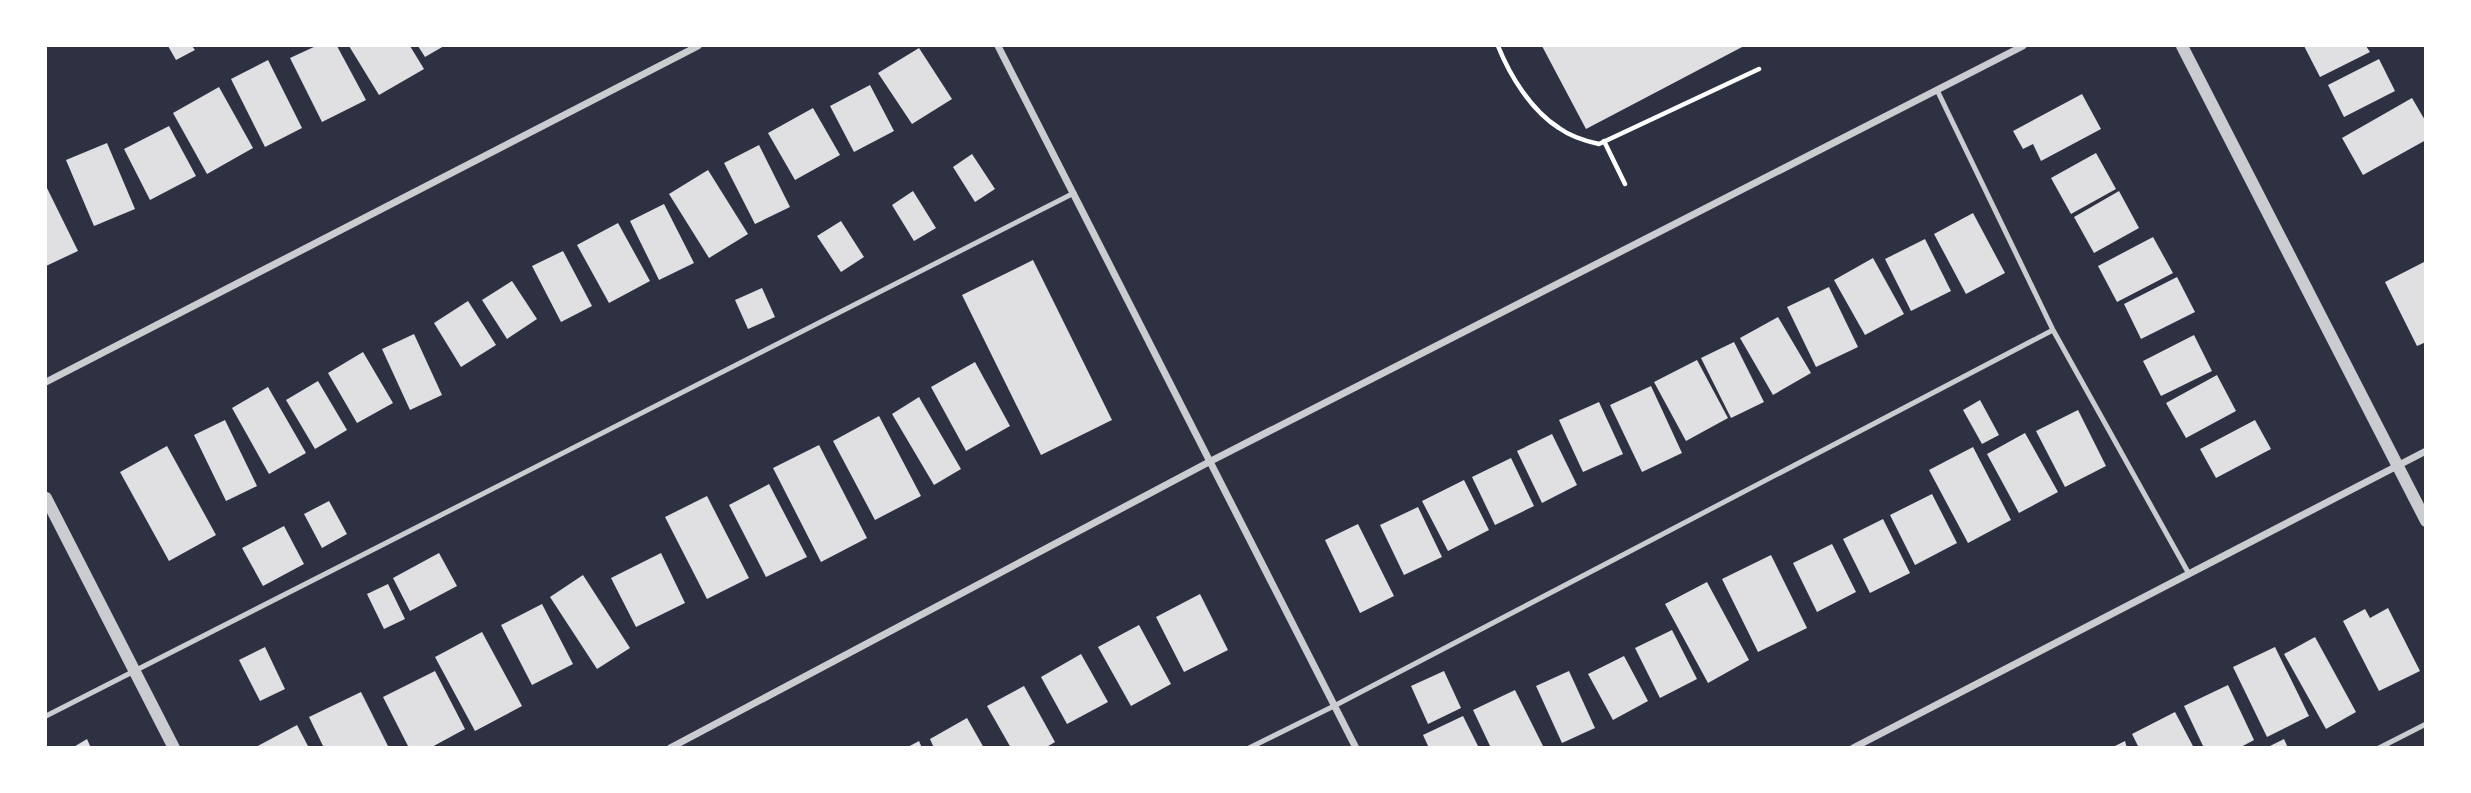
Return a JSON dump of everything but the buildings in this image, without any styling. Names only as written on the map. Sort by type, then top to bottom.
[{"type":"street","points":[[46,382],[698,46]]},
{"type":"street","points":[[998,46],[1356,747]]},
{"type":"street","points":[[670,747],[1209,462],[2023,46]]},
{"type":"street","points":[[2182,46],[2426,521]]},
{"type":"street","points":[[1853,747],[2426,451]]},
{"type":"street","points":[[46,498],[174,747]]},
{"type":"lane","points":[[1936,89],[2053,330],[2189,574]]},
{"type":"lane","points":[[46,716],[1074,193]]},
{"type":"lane","points":[[1250,747],[1334,706],[2053,330]]},
{"type":"lane","points":[[2379,747],[2426,723]]},
{"type":"path","points":[[1498,46],[1513,77],[1543,115],[1559,128],[1583,140],[1599,144],[1759,69]]},
{"type":"path","points":[[1604,141],[1625,184]]}]
